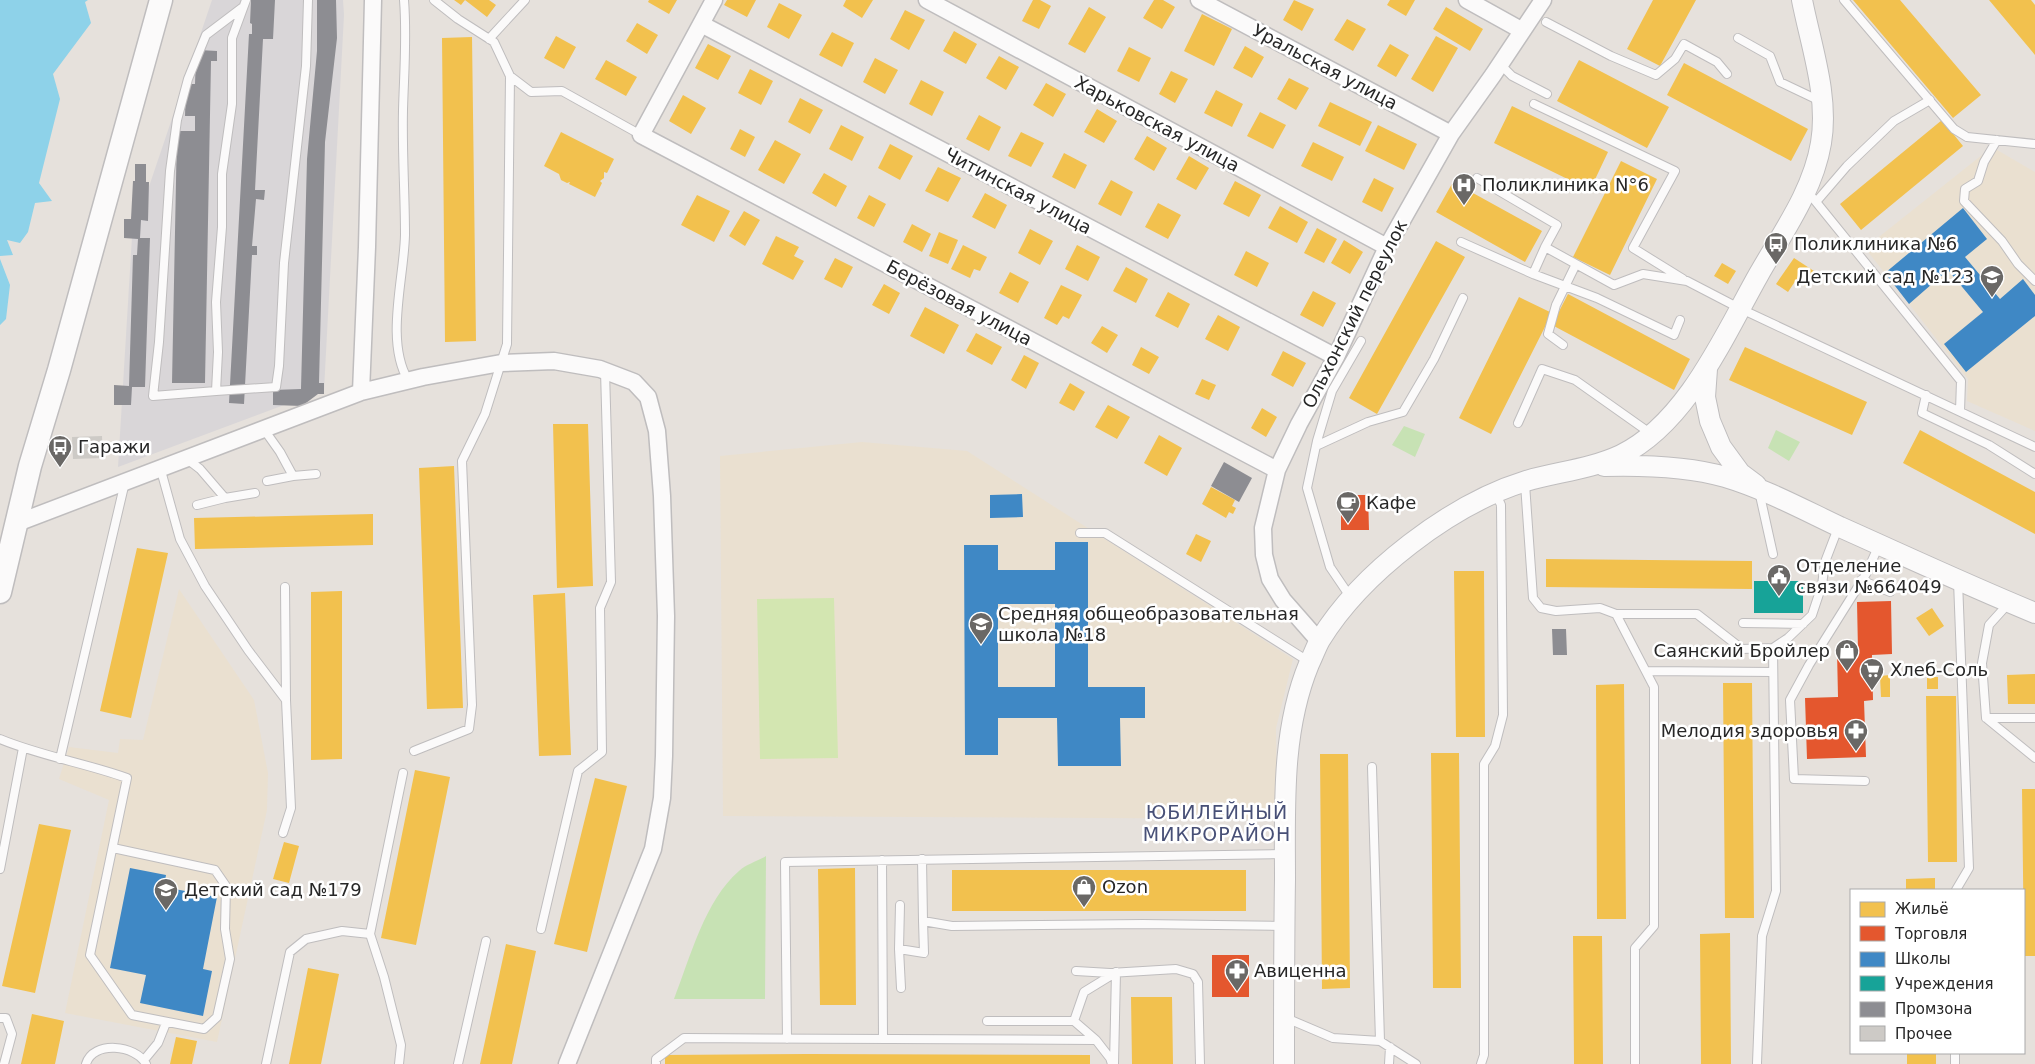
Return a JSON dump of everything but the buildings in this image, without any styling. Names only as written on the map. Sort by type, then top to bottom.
[{"type":"main road","points":[[0,592],[30,466],[59,370],[161,0]]},
{"type":"street","points":[[360,392],[367,248],[373,0]]},
{"type":"street","points":[[641,135],[714,0]]},
{"type":"street","name":"Харьковская улица","points":[[926,0],[1387,247]]},
{"type":"street","name":"Уральская улица","points":[[1200,0],[1451,134]]},
{"type":"street","points":[[1467,0],[1521,30]]},
{"type":"street","name":"Ольхонский переулок","points":[[1319,642],[1283,600],[1270,579],[1264,555],[1264,528],[1277,470],[1299,424],[1336,357],[1387,247],[1451,134],[1542,0]]},
{"type":"street","points":[[1284,1064],[1285,785],[1291,729],[1302,682],[1319,642],[1351,599],[1386,564],[1438,524],[1496,493],[1525,482],[1586,467],[1622,455],[1652,434],[1678,407],[1707,369],[1739,308],[1812,196],[1824,119],[1802,0]]},
{"type":"street","name":"Читинская улица","points":[[701,24],[1336,357]]},
{"type":"street","name":"Берёзовая улица","points":[[641,135],[1277,470]]},
{"type":"street","points":[[17,523],[360,392],[408,380],[501,363],[554,361],[605,371],[634,382],[648,397],[658,431],[666,616],[662,798],[653,849],[567,1064]]},
{"type":"street","points":[[1707,369],[1705,397],[1710,421],[1721,447],[1740,473],[1761,489]]},
{"type":"street","points":[[1586,467],[1628,465],[1677,469],[1724,477],[1761,489],[1958,581],[2035,613]]},
{"type":"lane","points":[[245,3],[206,35],[188,79],[177,120],[170,172],[159,342],[153,396],[276,387],[279,366],[284,263],[306,66],[308,0]]},
{"type":"lane","points":[[404,0],[406,21],[403,110],[405,235],[396,334],[400,368],[408,380]]},
{"type":"lane","points":[[414,751],[469,729],[472,705],[462,461],[485,414],[507,344],[510,76],[494,42],[458,19],[434,0]]},
{"type":"lane","points":[[489,39],[525,0]]},
{"type":"lane","points":[[1844,0],[1954,129],[1967,137],[2035,144]]},
{"type":"lane","points":[[216,392],[218,352],[216,302],[222,227],[222,174],[232,104],[232,38],[245,3]]},
{"type":"lane","points":[[1546,22],[1611,56],[1656,75],[1674,59],[1684,44],[1717,62],[1727,74]]},
{"type":"lane","points":[[1738,38],[1770,56],[1780,82],[1822,102]]},
{"type":"lane","points":[[1500,64],[1512,76],[1547,94]]},
{"type":"lane","points":[[510,76],[531,92],[562,91],[641,135]]},
{"type":"lane","points":[[1930,100],[1894,121],[1812,196],[1961,381],[1960,411]]},
{"type":"lane","points":[[1534,104],[1675,172],[1634,248],[1687,281],[1739,308],[2035,447]]},
{"type":"lane","points":[[1997,140],[1984,162],[1978,181],[1965,189],[1964,201],[2002,241],[2018,264],[2035,281]]},
{"type":"lane","points":[[1477,178],[1557,225],[1533,274]]},
{"type":"lane","points":[[1461,242],[1533,274],[1597,298],[1674,335],[1680,320]]},
{"type":"lane","points":[[1545,247],[1614,285],[1643,274],[1687,281]]},
{"type":"lane","points":[[1563,345],[1548,334],[1556,305],[1576,264]]},
{"type":"lane","points":[[1316,446],[1368,422],[1403,412],[1434,359],[1462,298]]},
{"type":"lane","points":[[1351,599],[1330,567],[1307,488],[1316,446],[1332,392],[1360,341]]},
{"type":"lane","points":[[1518,422],[1542,369],[1575,380],[1652,434]]},
{"type":"lane","points":[[541,929],[578,772],[602,752],[600,608],[611,582],[605,371]]},
{"type":"lane","points":[[1926,395],[1922,413],[1989,445],[2035,474]]},
{"type":"lane","points":[[263,428],[280,452],[293,476]]},
{"type":"lane","points":[[186,458],[200,469],[225,498]]},
{"type":"lane","points":[[160,467],[180,539],[188,555],[205,586],[248,650],[286,700]]},
{"type":"lane","points":[[268,481],[316,474]]},
{"type":"lane","points":[[60,758],[126,480]]},
{"type":"lane","points":[[1525,482],[1533,598],[1541,608],[1556,611],[1600,608],[1616,614],[1697,614],[1742,649],[1773,648],[1788,638],[1812,615],[1822,585],[1825,562],[1838,526]]},
{"type":"lane","points":[[1761,489],[1773,554]]},
{"type":"lane","points":[[197,505],[254,493]]},
{"type":"lane","points":[[1482,1064],[1484,1055],[1484,764],[1495,746],[1503,715],[1501,505],[1496,493]]},
{"type":"lane","points":[[1080,533],[1105,533],[1310,662]]},
{"type":"lane","points":[[1865,781],[1794,779],[1790,700],[1861,580],[1879,545]]},
{"type":"lane","points":[[1861,580],[1890,592]]},
{"type":"lane","points":[[1957,889],[1969,868],[1958,581]]},
{"type":"lane","points":[[283,834],[292,808],[286,700],[285,587]]},
{"type":"lane","points":[[2009,602],[1988,625],[1982,663],[1986,718],[2035,758]]},
{"type":"lane","points":[[1616,614],[1654,686],[1654,926],[1635,948],[1635,1064]]},
{"type":"lane","points":[[1743,623],[1803,624]]},
{"type":"lane","points":[[1757,1063],[1762,936],[1776,891],[1773,648]]},
{"type":"lane","points":[[1646,671],[1773,672]]},
{"type":"lane","points":[[1986,718],[2035,718]]},
{"type":"lane","points":[[0,739],[22,748],[96,767],[127,778],[90,955],[132,1015],[204,1029],[217,1017],[230,959],[225,929],[226,886],[215,870],[113,848]]},
{"type":"lane","points":[[0,869],[22,748]]},
{"type":"lane","points":[[1372,767],[1380,1041]]},
{"type":"lane","points":[[399,1064],[401,1045],[384,978],[370,934],[403,773]]},
{"type":"lane","points":[[786,1039],[785,862],[1285,854]]},
{"type":"lane","points":[[900,949],[924,953],[922,859]]},
{"type":"lane","points":[[882,860],[883,1039]]},
{"type":"lane","points":[[900,905],[901,988]]},
{"type":"lane","points":[[923,921],[952,926],[1009,927],[1143,924],[1284,926]]},
{"type":"lane","points":[[266,1064],[290,952],[306,939],[342,931],[370,934]]},
{"type":"lane","points":[[458,1064],[486,941]]},
{"type":"lane","points":[[1076,971],[1116,972],[1176,969],[1193,974],[1198,982],[1200,1064]]},
{"type":"lane","points":[[1074,1021],[1084,992],[1116,972]]},
{"type":"lane","points":[[1113,1064],[1116,972]]},
{"type":"lane","points":[[1284,1017],[1333,1038],[1380,1041],[1416,1064]]},
{"type":"lane","points":[[0,1018],[6,1018],[12,1034],[4,1064]]},
{"type":"lane","points":[[987,1022],[1074,1021],[1096,1040],[1113,1064]]},
{"type":"lane","points":[[86,1064],[87,1060],[94,1054],[103,1049],[116,1047],[130,1050],[145,1062],[158,1043],[166,1022]]},
{"type":"lane","points":[[656,1064],[656,1059],[684,1038],[1096,1040]]},
{"type":"lane","points":[[1389,1064],[1390,1047]]},
{"type":"shaded area","points":[[212,0],[343,0],[344,15],[324,390],[118,467],[132,237]]},
{"type":"shaded area","points":[[1992,147],[2035,172],[2035,431],[1967,401],[1968,379],[1865,248]]},
{"type":"shaded area","points":[[862,442],[967,451],[1293,659],[1276,728],[1277,819],[723,816],[720,456]]},
{"type":"shaded area","name":"Детский сад №179","points":[[179,589],[254,700],[268,773],[267,810],[217,1042],[65,1013],[109,800],[59,779],[69,747],[118,753],[120,739],[143,740]]},
{"type":"green space","points":[[1404,426],[1425,434],[1415,457],[1392,445]]},
{"type":"green space","points":[[1776,430],[1800,442],[1789,461],[1768,448]]},
{"type":"green space","points":[[834,598],[838,758],[760,759],[757,599]]},
{"type":"green space","points":[[766,856],[765,999],[674,999],[700,930],[717,897],[727,883],[742,869]]},
{"type":"water","points":[[0,0],[88,0],[85,2],[91,23],[53,74],[60,99],[39,183],[52,201],[35,203],[28,232],[20,243],[7,240],[13,255],[0,256]]},
{"type":"water","points":[[0,259],[10,285],[6,319],[0,325]]},
{"type":"place","name":"Поликлиника N°6","points":[[1464,206]]},
{"type":"place","name":"Поликлиника №6","points":[[1776,265]]},
{"type":"place","name":"Детский сад №123","points":[[1992,298]]},
{"type":"place","name":"Гаражи","points":[[60,468]]},
{"type":"place","name":"Кафе","points":[[1348,524]]},
{"type":"place","name":"Отделение связи №664049","points":[[1779,597]]},
{"type":"place","name":"Средняя общеобразовательная школа №18","points":[[981,645]]},
{"type":"place","name":"Саянский Бройлер","points":[[1847,672]]},
{"type":"place","name":"Хлеб-Соль","points":[[1872,691]]},
{"type":"place","name":"Мелодия здоровья","points":[[1856,752]]},
{"type":"place","name":"Ozon","points":[[1084,908]]},
{"type":"place","name":"Детский сад №179","points":[[166,911]]},
{"type":"place","name":"Авиценна","points":[[1237,992]]},
{"type":"district","name":"ЮБИЛЕЙНЫЙ МИКРОРАЙОН","points":[[1217,823]]}]
